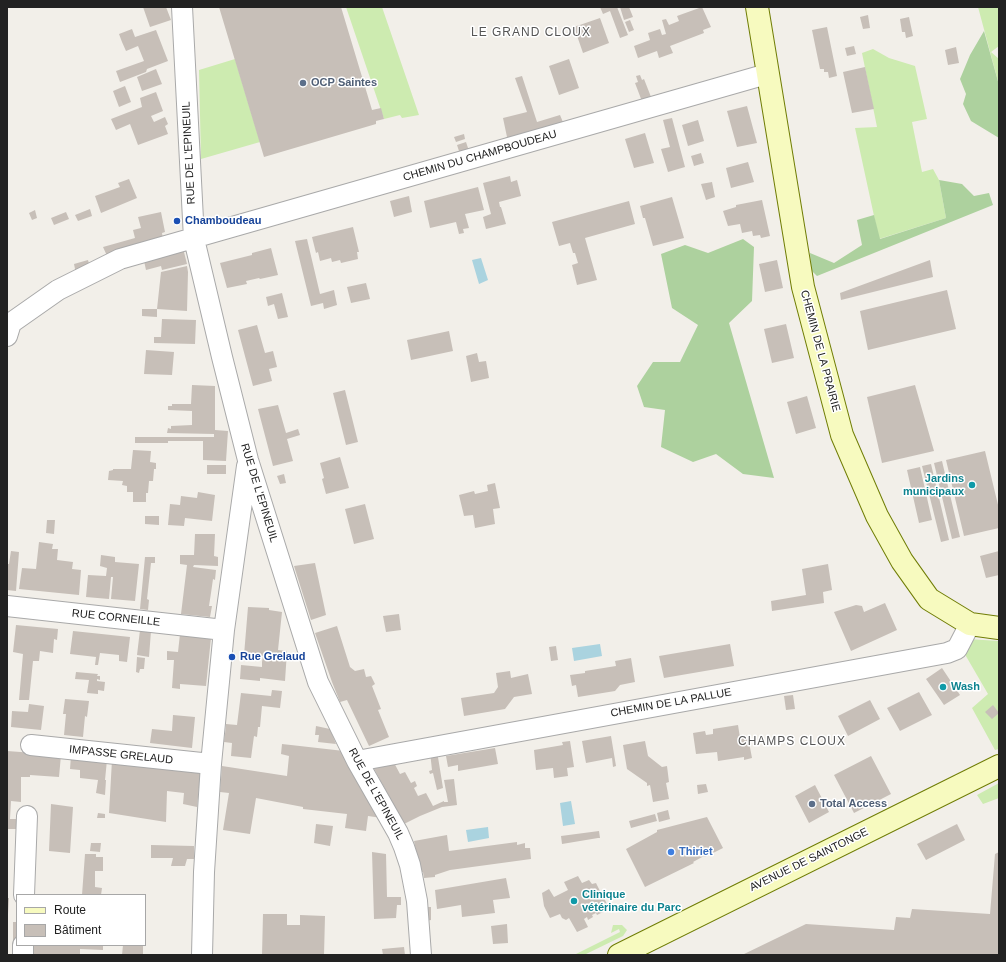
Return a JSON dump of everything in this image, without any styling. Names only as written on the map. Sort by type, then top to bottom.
[{"type":"street","name":"RUE DE L'EPINEUIL","points":[[182,7],[194,238],[248,460],[318,682],[357,761],[398,833],[410,864],[417,901],[421,955]]},
{"type":"street","name":"CHEMIN DE LA PRAIRIE","points":[[757,7],[803,287],[842,435],[877,516],[902,561],[929,599],[970,624],[999,628]]},
{"type":"street","name":"CHEMIN DU CHAMPBOUDEAU","points":[[7,336],[11,323],[58,290],[120,259],[767,74]]},
{"type":"street","points":[[202,955],[204,872],[211,764],[224,630],[248,460]]},
{"type":"street","name":"RUE CORNEILLE","points":[[7,606],[224,630]]},
{"type":"street","name":"CHEMIN DE LA PALLUE","points":[[357,761],[947,652],[957,648],[970,624]]},
{"type":"street","name":"IMPASSE GRELAUD","points":[[30,745],[211,764]]},
{"type":"street","name":"AVENUE DE SAINTONGE","points":[[619,955],[999,766]]},
{"type":"street","points":[[24,894],[27,816]]},
{"type":"green space","points":[[346,7],[382,7],[419,115],[402,118],[400,115],[384,119]]},
{"type":"green space","points":[[978,7],[999,7],[999,46],[991,52],[999,59],[999,85]]},
{"type":"green space","points":[[984,31],[999,85],[999,138],[971,121],[963,104],[966,94],[960,79],[970,55]]},
{"type":"green space","points":[[873,49],[889,58],[915,66],[927,119],[912,122],[922,172],[933,169],[939,180],[946,218],[879,239],[855,128],[877,127],[862,53]]},
{"type":"green space","points":[[235,59],[260,142],[201,159],[199,70]]},
{"type":"green space","points":[[939,180],[962,184],[974,196],[989,193],[993,205],[817,276],[811,270],[810,253],[834,263],[862,245],[857,220],[874,215],[880,239],[946,218]]},
{"type":"green space","points":[[743,239],[754,247],[752,301],[729,323],[774,478],[743,474],[716,454],[693,462],[661,447],[665,410],[644,407],[637,386],[653,362],[680,362],[698,325],[672,308],[661,254],[685,245],[708,253]]},
{"type":"green space","points":[[968,639],[999,641],[999,749],[995,750],[972,708],[988,694],[963,651]]},
{"type":"green space","points":[[999,783],[999,798],[983,804],[977,795]]},
{"type":"green space","points":[[613,925],[622,925],[627,930],[623,936],[584,955],[574,955],[620,932],[619,929],[611,933]]},
{"type":"water","points":[[481,258],[488,280],[479,284],[472,260]]},
{"type":"water","points":[[600,644],[602,656],[574,661],[572,648]]},
{"type":"water","points":[[571,801],[575,824],[563,826],[560,803]]},
{"type":"water","points":[[488,827],[489,838],[468,842],[466,830]]},
{"type":"building","points":[[143,7],[166,7],[171,20],[150,27]]},
{"type":"building","name":"OCP Saintes","points":[[219,7],[341,7],[372,110],[381,108],[384,119],[376,121],[376,124],[264,157]]},
{"type":"building","points":[[600,7],[617,7],[628,35],[620,38],[610,11],[603,14]]},
{"type":"building","points":[[620,7],[629,7],[633,17],[624,20]]},
{"type":"building","points":[[702,7],[711,27],[703,30],[704,33],[670,46],[673,53],[659,58],[657,51],[638,58],[634,46],[650,40],[648,33],[660,29],[662,35],[666,34],[662,20],[666,19],[669,25],[679,21],[677,16]]},
{"type":"building","points":[[868,15],[870,28],[863,29],[860,17]]},
{"type":"building","points":[[909,17],[913,36],[906,38],[905,32],[902,32],[900,19]]},
{"type":"building","points":[[600,18],[609,43],[583,53],[574,27]]},
{"type":"building","points":[[630,20],[634,30],[629,32],[625,22]]},
{"type":"building","points":[[827,27],[837,76],[829,78],[828,72],[824,72],[824,69],[820,69],[812,30]]},
{"type":"building","points":[[132,29],[135,37],[156,30],[168,61],[147,69],[146,72],[120,82],[116,71],[144,61],[138,46],[126,51],[119,34]]},
{"type":"building","points":[[854,46],[856,54],[847,56],[845,48]]},
{"type":"building","points":[[956,47],[959,63],[948,65],[945,50]]},
{"type":"building","points":[[569,59],[579,88],[559,95],[549,66]]},
{"type":"building","points":[[865,67],[874,109],[852,113],[843,72]]},
{"type":"building","points":[[156,69],[162,84],[142,91],[137,77]]},
{"type":"building","points":[[640,75],[642,80],[644,79],[653,102],[643,104],[635,83],[638,82],[636,76]]},
{"type":"building","points":[[522,76],[537,122],[560,115],[565,127],[502,140],[507,137],[503,118],[527,112],[515,78]]},
{"type":"building","points":[[125,86],[131,102],[119,107],[113,91]]},
{"type":"building","points":[[156,92],[163,111],[151,116],[154,122],[165,117],[168,124],[165,126],[168,134],[138,145],[130,124],[116,130],[111,119],[142,107],[140,98]]},
{"type":"building","points":[[747,106],[757,143],[737,147],[727,111]]},
{"type":"building","points":[[672,118],[685,167],[668,172],[661,149],[670,147],[663,120]]},
{"type":"building","points":[[698,120],[704,141],[688,146],[682,125]]},
{"type":"building","points":[[645,133],[654,163],[634,168],[625,139]]},
{"type":"building","points":[[464,134],[465,139],[456,142],[454,137]]},
{"type":"building","points":[[466,142],[470,154],[461,157],[457,145]]},
{"type":"building","points":[[701,153],[704,163],[694,166],[691,156]]},
{"type":"building","points":[[748,162],[754,182],[731,188],[726,168]]},
{"type":"building","points":[[510,176],[511,182],[517,180],[521,196],[499,202],[506,224],[486,229],[483,217],[491,214],[483,183]]},
{"type":"building","points":[[129,179],[137,198],[101,213],[95,196],[120,187],[118,183]]},
{"type":"building","points":[[712,182],[715,197],[706,200],[701,184]]},
{"type":"building","points":[[478,187],[484,210],[465,214],[469,228],[463,229],[464,233],[459,234],[456,222],[430,228],[424,201]]},
{"type":"building","points":[[409,196],[412,212],[394,217],[390,201]]},
{"type":"building","points":[[672,197],[684,238],[653,246],[640,206]]},
{"type":"building","points":[[762,200],[770,236],[761,238],[760,235],[753,236],[752,231],[742,233],[740,224],[728,226],[723,211],[736,207],[736,205]]},
{"type":"building","points":[[629,201],[635,224],[585,238],[597,280],[577,285],[572,265],[578,263],[575,253],[573,253],[570,243],[559,246],[552,222]]},
{"type":"building","points":[[90,209],[92,216],[78,221],[75,215]]},
{"type":"building","points":[[35,210],[37,218],[32,220],[29,213]]},
{"type":"building","points":[[66,212],[69,219],[54,225],[51,218]]},
{"type":"building","points":[[161,212],[165,232],[162,233],[163,239],[108,258],[103,247],[135,238],[133,230],[141,228],[138,217]]},
{"type":"building","points":[[353,227],[359,252],[357,252],[358,259],[341,263],[340,260],[332,262],[331,258],[320,261],[318,252],[316,253],[312,237]]},
{"type":"building","points":[[307,239],[320,294],[334,290],[337,305],[324,309],[323,303],[311,306],[295,241]]},
{"type":"building","points":[[182,244],[187,264],[162,270],[161,266],[146,270],[144,261]]},
{"type":"building","points":[[271,248],[278,275],[246,281],[247,284],[227,288],[220,263],[252,255],[252,253]]},
{"type":"building","points":[[88,260],[90,267],[76,274],[74,264]]},
{"type":"building","points":[[777,260],[783,288],[765,292],[759,264]]},
{"type":"building","points":[[930,260],[933,277],[841,300],[840,293]]},
{"type":"building","points":[[187,266],[187,311],[157,309],[161,272]]},
{"type":"building","points":[[366,283],[370,299],[351,303],[347,287]]},
{"type":"building","points":[[947,290],[956,329],[868,350],[860,311]]},
{"type":"building","points":[[282,293],[288,317],[278,319],[274,304],[268,306],[266,297]]},
{"type":"building","points":[[142,309],[157,309],[157,317],[142,316]]},
{"type":"building","points":[[162,319],[196,320],[195,344],[154,343],[154,337],[161,337]]},
{"type":"building","points":[[786,324],[794,358],[772,363],[764,329]]},
{"type":"building","points":[[257,325],[265,353],[273,351],[277,367],[269,369],[272,381],[253,386],[238,330]]},
{"type":"building","points":[[449,331],[453,351],[411,360],[407,340]]},
{"type":"building","points":[[146,350],[174,352],[172,375],[144,374]]},
{"type":"building","points":[[477,353],[479,362],[486,361],[489,378],[471,382],[466,356]]},
{"type":"building","points":[[192,385],[215,386],[215,430],[228,431],[226,461],[203,460],[203,441],[135,443],[135,437],[214,437],[214,434],[167,433],[168,428],[171,429],[171,426],[192,425],[192,411],[168,410],[168,406],[172,406],[172,404],[191,404]]},
{"type":"building","points":[[915,385],[934,451],[882,463],[867,397]]},
{"type":"building","points":[[345,390],[358,442],[346,445],[333,393]]},
{"type":"building","points":[[807,396],[816,428],[796,434],[787,402]]},
{"type":"building","points":[[278,405],[286,433],[298,429],[300,435],[287,439],[293,461],[273,466],[258,409]]},
{"type":"building","points":[[133,450],[151,451],[150,462],[156,463],[153,481],[149,481],[148,493],[146,493],[146,502],[133,502],[133,492],[127,492],[127,486],[122,485],[123,481],[108,480],[109,471],[113,469],[131,469]]},
{"type":"building","name":"Jardins municipaux","points":[[985,451],[999,509],[999,528],[964,536],[946,460]]},
{"type":"building","points":[[340,457],[349,488],[326,494],[320,463]]},
{"type":"building","points":[[942,461],[960,537],[952,539],[934,463]]},
{"type":"building","points":[[931,464],[949,540],[941,542],[922,466]]},
{"type":"building","points":[[207,465],[226,465],[226,474],[207,474]]},
{"type":"building","points":[[920,467],[932,520],[919,523],[907,470]]},
{"type":"building","points":[[284,474],[286,483],[280,484],[277,476]]},
{"type":"building","points":[[495,483],[500,508],[493,509],[495,524],[475,528],[473,515],[464,516],[459,495],[474,491],[475,494],[488,491],[487,485]]},
{"type":"building","points":[[198,492],[215,495],[212,521],[185,518],[184,526],[168,525],[170,504],[180,505],[181,496],[197,498]]},
{"type":"building","points":[[365,504],[374,539],[354,544],[345,509]]},
{"type":"building","points":[[145,516],[159,516],[159,525],[145,524]]},
{"type":"building","points":[[47,520],[55,520],[54,534],[46,533]]},
{"type":"building","points":[[195,534],[215,534],[214,556],[218,557],[218,566],[194,565],[193,567],[216,570],[215,580],[213,579],[209,606],[212,606],[210,617],[181,614],[187,565],[180,564],[180,555],[194,555]]},
{"type":"building","points":[[39,542],[53,544],[52,549],[58,549],[57,560],[73,562],[72,569],[81,570],[79,595],[19,589],[22,568],[36,569]]},
{"type":"building","points":[[11,551],[19,552],[16,591],[7,590],[7,564],[9,564]]},
{"type":"building","points":[[999,551],[999,575],[986,578],[980,556]]},
{"type":"building","points":[[101,555],[115,557],[115,562],[139,564],[135,601],[111,599],[113,577],[111,577],[109,599],[86,597],[88,575],[106,576],[107,568],[100,566]]},
{"type":"building","points":[[145,557],[155,557],[155,563],[151,563],[147,599],[149,600],[148,610],[140,609]]},
{"type":"building","points":[[315,563],[326,615],[311,620],[294,566]]},
{"type":"building","points":[[828,564],[832,590],[823,592],[824,603],[772,611],[771,601],[806,595],[802,569]]},
{"type":"building","points":[[885,603],[897,630],[851,651],[834,612],[856,605],[862,606],[864,612]]},
{"type":"building","points":[[248,607],[269,608],[269,610],[282,612],[278,650],[287,651],[285,681],[260,678],[260,681],[240,679],[241,665],[262,667],[263,656],[244,655]]},
{"type":"building","points":[[399,614],[401,630],[386,632],[383,616]]},
{"type":"building","points":[[16,625],[58,629],[57,640],[54,639],[53,653],[40,651],[39,661],[33,661],[29,700],[19,700],[23,654],[13,652]]},
{"type":"building","points":[[337,626],[350,667],[355,671],[364,669],[366,677],[371,676],[375,684],[372,686],[381,709],[378,710],[389,737],[369,746],[347,700],[340,702],[315,633]]},
{"type":"building","points":[[140,630],[151,631],[149,657],[137,655]]},
{"type":"building","points":[[73,631],[130,637],[127,662],[119,661],[119,655],[100,653],[98,665],[95,665],[96,657],[70,654]]},
{"type":"building","points":[[180,634],[211,638],[206,686],[180,684],[180,689],[172,688],[174,660],[167,660],[167,651],[178,652]]},
{"type":"building","points":[[730,644],[734,666],[664,678],[659,656]]},
{"type":"building","points":[[556,646],[558,660],[551,661],[549,647]]},
{"type":"building","points":[[137,657],[145,658],[144,669],[140,669],[139,673],[136,672]]},
{"type":"building","points":[[631,658],[635,682],[620,685],[615,691],[578,697],[576,685],[572,686],[570,675],[616,666],[615,661]]},
{"type":"building","name":"Wash","points":[[942,668],[960,695],[944,705],[926,679]]},
{"type":"building","points":[[510,671],[511,678],[528,674],[532,694],[514,697],[505,709],[464,716],[461,698],[494,693],[498,687],[496,673]]},
{"type":"building","points":[[76,672],[98,674],[97,676],[100,676],[100,680],[97,679],[97,681],[105,682],[104,691],[98,690],[98,694],[87,693],[89,680],[75,679]]},
{"type":"building","points":[[272,690],[282,691],[280,708],[262,706],[260,727],[258,727],[257,737],[254,736],[251,758],[231,756],[232,743],[224,742],[226,724],[237,725],[241,693],[271,696]]},
{"type":"building","points":[[919,692],[932,715],[900,731],[887,708]]},
{"type":"building","points":[[793,695],[795,709],[786,710],[784,696]]},
{"type":"building","points":[[65,699],[89,701],[87,717],[85,716],[83,737],[64,735],[66,714],[63,714]]},
{"type":"building","points":[[870,700],[880,719],[848,736],[838,716]]},
{"type":"building","points":[[29,704],[44,706],[41,730],[11,727],[12,711],[28,712]]},
{"type":"building","points":[[993,705],[999,713],[992,719],[985,712]]},
{"type":"building","points":[[173,715],[195,717],[192,748],[150,743],[152,729],[172,731]]},
{"type":"building","points":[[738,725],[740,738],[748,737],[752,758],[744,760],[744,757],[718,761],[717,752],[696,754],[693,733],[705,731],[706,735],[713,734],[713,729]]},
{"type":"building","points":[[316,726],[330,729],[336,744],[318,742],[319,735],[315,735]]},
{"type":"building","points":[[611,736],[616,766],[613,767],[612,758],[586,763],[582,741]]},
{"type":"building","points":[[570,741],[574,767],[567,768],[568,776],[554,778],[553,768],[536,770],[534,750],[563,745],[562,742]]},
{"type":"building","points":[[645,741],[648,756],[662,767],[667,766],[669,782],[666,783],[669,799],[653,802],[650,785],[647,786],[647,783],[627,769],[623,745]]},
{"type":"building","points":[[282,744],[344,751],[382,818],[368,816],[366,831],[345,828],[347,814],[303,809],[303,807],[256,798],[250,834],[223,830],[229,793],[220,792],[222,766],[287,776],[289,756],[281,754]]},
{"type":"building","points":[[495,748],[498,764],[458,771],[458,765],[448,767],[446,756]]},
{"type":"building","points":[[7,751],[61,755],[59,777],[30,775],[30,777],[21,777],[21,802],[11,801],[10,819],[20,819],[20,829],[7,829]]},
{"type":"building","points":[[437,751],[443,788],[437,790],[433,773],[430,774],[429,771],[432,770],[430,752]]},
{"type":"building","points":[[71,756],[107,760],[105,795],[96,793],[98,780],[80,778],[80,770],[70,769]]},
{"type":"building","points":[[871,756],[891,794],[854,813],[834,775]]},
{"type":"building","points":[[392,759],[400,774],[405,772],[411,783],[415,781],[417,786],[414,788],[418,796],[426,793],[433,806],[444,801],[448,802],[444,780],[454,779],[457,805],[442,807],[404,824],[371,763]]},
{"type":"building","points":[[112,760],[201,768],[197,807],[183,804],[184,793],[167,791],[166,822],[109,813]]},
{"type":"building","points":[[706,784],[708,792],[698,794],[697,785]]},
{"type":"building","name":"Total Access","points":[[815,785],[829,812],[809,823],[795,796]]},
{"type":"building","points":[[51,804],[73,807],[70,853],[49,851]]},
{"type":"building","points":[[668,810],[670,819],[659,822],[657,813]]},
{"type":"building","points":[[98,813],[105,814],[105,818],[97,818]]},
{"type":"building","points":[[655,814],[657,821],[631,828],[629,821]]},
{"type":"building","name":"Thiriet","points":[[707,817],[723,848],[705,857],[704,856],[693,862],[694,863],[645,887],[626,849],[657,832],[657,830]]},
{"type":"building","points":[[316,824],[333,826],[330,846],[314,843]]},
{"type":"building","points":[[957,824],[965,840],[926,860],[917,844]]},
{"type":"building","points":[[599,831],[600,838],[562,844],[561,836]]},
{"type":"building","points":[[447,835],[449,851],[517,842],[517,845],[525,843],[525,848],[530,848],[531,859],[450,870],[435,875],[435,877],[424,878],[423,872],[420,872],[414,841]]},
{"type":"building","points":[[91,843],[101,843],[100,852],[90,851]]},
{"type":"building","points":[[151,845],[194,846],[194,859],[187,859],[185,866],[171,866],[173,858],[151,858]]},
{"type":"building","points":[[372,852],[386,854],[387,897],[401,897],[401,905],[397,905],[396,918],[374,919]]},
{"type":"building","points":[[999,852],[999,955],[742,955],[806,924],[894,930],[896,917],[910,918],[912,909],[990,914],[995,854]]},
{"type":"building","points":[[85,854],[96,854],[96,857],[103,857],[103,871],[95,871],[95,887],[102,888],[101,894],[82,894]]},
{"type":"building","name":"Clinique vétérinaire du Parc","points":[[578,876],[582,883],[589,880],[592,884],[596,883],[602,898],[604,898],[607,904],[603,907],[605,911],[597,915],[596,913],[592,915],[593,917],[588,920],[587,917],[584,919],[588,927],[577,932],[569,918],[566,920],[562,918],[560,914],[550,918],[544,906],[542,893],[549,889],[554,897],[568,890],[564,882]]},
{"type":"building","points":[[506,878],[510,898],[493,900],[495,913],[462,917],[461,905],[437,909],[435,890]]},
{"type":"building","points":[[7,898],[9,898],[8,914],[7,914]]},
{"type":"building","points":[[425,907],[431,907],[431,920],[426,921]]},
{"type":"building","points":[[263,914],[287,914],[287,925],[300,925],[300,915],[325,916],[324,955],[262,955]]},
{"type":"building","points":[[13,922],[16,922],[16,942],[13,942]]},
{"type":"building","points":[[507,924],[508,943],[493,944],[491,926]]},
{"type":"building","points":[[30,946],[103,946],[103,950],[80,949],[80,955],[29,955]]},
{"type":"building","points":[[123,946],[143,946],[143,955],[122,955]]},
{"type":"building","points":[[404,947],[405,955],[383,955],[382,949]]},
{"type":"place","name":"OCP Saintes","points":[[303,83]]},
{"type":"place","name":"Chamboudeau","points":[[177,221]]},
{"type":"place","name":"Jardins municipaux","points":[[972,485]]},
{"type":"place","name":"Rue Grelaud","points":[[232,657]]},
{"type":"place","name":"Wash","points":[[943,687]]},
{"type":"place","name":"Total Access","points":[[812,804]]},
{"type":"place","name":"Thiriet","points":[[671,852]]},
{"type":"place","name":"Clinique vétérinaire du Parc","points":[[574,901]]},
{"type":"district","name":"LE GRAND CLOUX","points":[[531,33]]},
{"type":"district","name":"CHAMPS CLOUX","points":[[792,742]]}]
